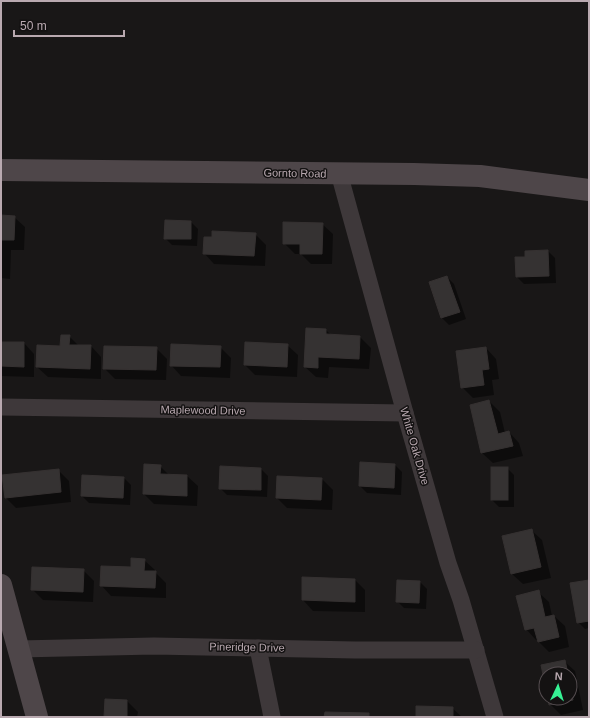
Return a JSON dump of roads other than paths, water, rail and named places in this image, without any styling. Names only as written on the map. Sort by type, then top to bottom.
[{"type":"main road","name":"Gornto Road","points":[[1,170],[339,173],[480,176],[589,190]]},
{"type":"main road","points":[[1,585],[37,717]]},
{"type":"street","name":"White Oak Drive","points":[[339,173],[448,563],[461,600],[495,717]]},
{"type":"street","name":"Maplewood Drive","points":[[1,407],[405,412]]},
{"type":"street","name":"Pineridge Drive","points":[[19,649],[154,646],[355,650],[476,650]]},
{"type":"street","points":[[258,648],[272,717]]}]
